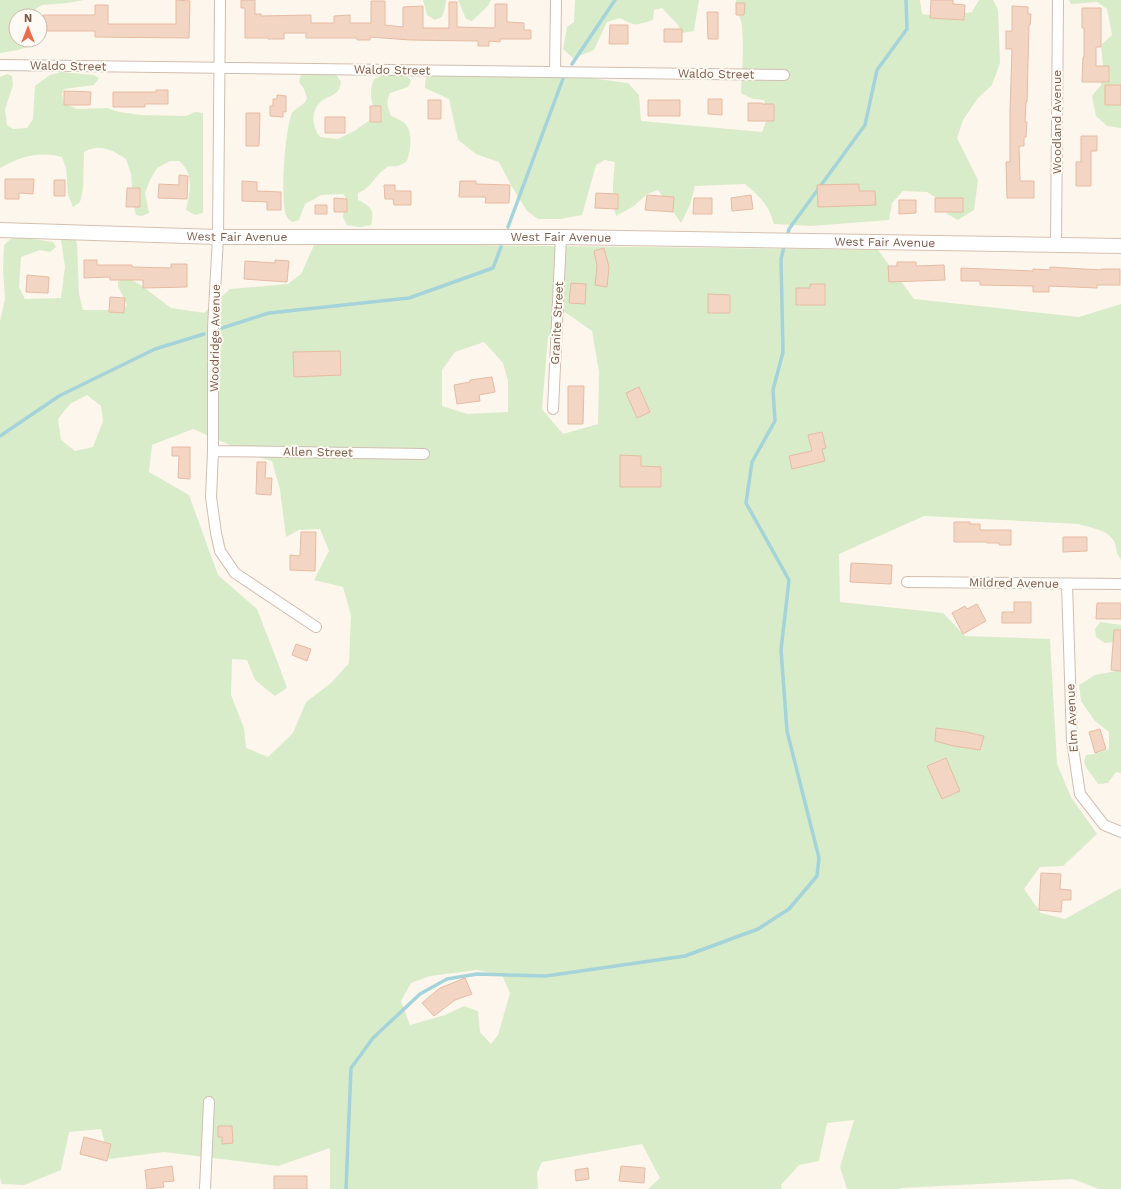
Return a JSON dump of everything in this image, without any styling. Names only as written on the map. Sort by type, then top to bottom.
[{"type":"street","name":"Woodridge Avenue","points":[[220,0],[218,237],[213,328],[213,451],[211,497],[220,551],[235,573],[316,627]]},
{"type":"street","points":[[555,72],[556,0]]},
{"type":"street","name":"Woodland Avenue","points":[[1056,245],[1058,0]]},
{"type":"street","name":"Waldo Street","points":[[0,65],[784,75]]},
{"type":"street","name":"West Fair Avenue","points":[[0,230],[218,237],[561,237],[1121,246]]},
{"type":"street","name":"Granite Street","points":[[553,409],[561,237]]},
{"type":"street","name":"Allen Street","points":[[213,451],[424,454]]},
{"type":"street","name":"Mildred Avenue","points":[[907,582],[1121,584]]},
{"type":"street","name":"Elm Avenue","points":[[1068,584],[1072,741],[1080,794],[1104,825],[1121,832]]},
{"type":"street","points":[[205,1189],[209,1102]]},
{"type":"green space","points":[[0,0],[84,0],[42,5],[38,8],[8,8],[8,48],[24,48],[0,53]]},
{"type":"green space","points":[[423,0],[446,0],[442,17],[435,20],[427,15]]},
{"type":"green space","points":[[458,0],[491,0],[488,6],[472,21],[466,19]]},
{"type":"green space","points":[[575,0],[699,0],[694,31],[682,33],[678,25],[662,8],[654,10],[653,20],[643,23],[633,24],[620,18],[607,22],[594,50],[573,58],[563,49],[567,27],[574,22]]},
{"type":"green space","points":[[736,0],[920,0],[922,14],[942,17],[972,12],[979,0],[993,0],[998,10],[1000,63],[992,85],[978,98],[963,120],[957,138],[978,180],[974,210],[958,220],[947,214],[944,203],[927,192],[903,191],[892,203],[889,220],[811,226],[774,224],[766,206],[745,184],[695,186],[690,205],[681,223],[658,190],[647,194],[634,206],[616,216],[613,196],[615,162],[605,160],[596,165],[582,215],[560,219],[538,219],[527,211],[499,162],[476,154],[458,140],[449,99],[425,88],[426,76],[590,78],[628,83],[639,95],[641,121],[762,132],[768,117],[764,100],[753,99],[741,93],[743,35],[742,24],[736,7]]},
{"type":"green space","points":[[1069,0],[1121,0],[1121,128],[1107,126],[1096,116],[1092,96],[1101,85],[1103,65],[1101,45],[1112,35],[1107,9],[1097,2],[1071,4]]},
{"type":"green space","points":[[61,72],[94,75],[99,78],[94,85],[64,89],[62,94],[64,103],[77,109],[107,108],[119,112],[141,115],[186,116],[195,112],[203,113],[203,213],[195,215],[186,210],[190,190],[189,177],[184,166],[179,161],[170,161],[157,168],[145,193],[149,213],[142,216],[136,215],[134,208],[131,174],[126,159],[111,150],[95,148],[84,152],[83,189],[80,202],[73,207],[68,195],[66,168],[62,157],[45,154],[30,156],[16,160],[0,168],[0,77],[7,74],[12,76],[13,85],[5,110],[7,125],[13,129],[27,128],[33,119],[35,86],[50,75]]},
{"type":"green space","points":[[324,72],[336,74],[341,82],[337,92],[320,102],[314,111],[315,127],[320,137],[338,139],[354,131],[373,118],[374,111],[371,93],[374,79],[383,75],[407,76],[411,81],[408,87],[390,93],[388,99],[388,107],[391,116],[404,123],[409,130],[410,144],[407,161],[398,166],[386,168],[367,188],[358,193],[358,200],[371,209],[371,225],[360,227],[347,225],[343,217],[346,198],[343,194],[321,195],[305,204],[299,220],[292,222],[286,215],[284,207],[283,180],[285,148],[289,121],[292,113],[304,103],[307,98],[304,89],[299,82],[301,74]]},
{"type":"green space","points":[[65,235],[74,238],[77,243],[79,294],[83,310],[123,310],[127,305],[118,286],[118,281],[125,278],[142,286],[171,308],[204,313],[230,289],[288,284],[301,274],[315,243],[878,250],[914,299],[1079,317],[1121,304],[1121,559],[1111,537],[1103,531],[1079,524],[924,516],[839,554],[840,602],[943,613],[965,636],[1050,639],[1057,764],[1071,797],[1097,834],[1063,866],[1040,867],[1024,889],[1041,913],[1065,919],[1121,889],[1121,1189],[1099,1189],[1073,1179],[900,1189],[847,1189],[840,1167],[854,1120],[827,1123],[819,1161],[799,1165],[781,1185],[782,1189],[648,1189],[660,1178],[642,1144],[542,1162],[537,1173],[538,1189],[330,1189],[330,1148],[278,1166],[164,1152],[109,1159],[101,1129],[69,1132],[61,1170],[24,1185],[2,1184],[0,1178],[0,321],[5,299],[3,270],[4,245],[14,236],[53,242],[56,247],[50,252],[40,250],[21,257],[19,287],[25,299],[61,298],[65,267],[61,240]],"holes":[[[565,312],[592,331],[599,372],[598,424],[563,434],[542,409],[548,337]],[[484,342],[503,363],[508,381],[508,412],[467,414],[442,406],[442,370],[455,352]],[[87,395],[101,406],[103,421],[93,447],[75,451],[61,440],[58,419],[70,404]],[[193,429],[258,457],[272,461],[280,490],[286,537],[299,530],[320,529],[329,551],[314,580],[343,587],[351,615],[349,663],[331,683],[306,702],[293,733],[268,757],[246,748],[244,728],[231,695],[232,659],[247,660],[255,680],[275,696],[287,688],[257,609],[218,575],[189,495],[149,472],[152,445]],[[477,970],[502,975],[510,993],[498,1035],[491,1044],[480,1032],[478,1011],[464,1006],[445,1015],[410,1025],[401,1001],[411,983],[430,976]]]},
{"type":"green space","points":[[1100,622],[1121,625],[1121,641],[1105,643],[1096,637],[1095,629]]},
{"type":"green space","points":[[1121,670],[1121,773],[1116,772],[1108,783],[1098,784],[1088,770],[1084,761],[1086,755],[1109,749],[1109,732],[1095,721],[1081,701],[1079,685],[1095,675]]},
{"type":"building","points":[[176,0],[190,1],[189,38],[95,37],[95,31],[48,31],[48,15],[95,15],[95,5],[108,5],[108,24],[176,24]]},
{"type":"building","points":[[241,0],[255,0],[255,14],[261,14],[261,16],[311,15],[311,23],[334,23],[334,16],[350,15],[350,23],[371,23],[371,1],[385,1],[385,25],[403,27],[403,7],[423,6],[423,28],[449,28],[449,2],[457,2],[457,27],[495,28],[495,4],[507,4],[507,22],[524,23],[524,30],[531,30],[531,39],[500,39],[500,42],[489,41],[489,46],[478,46],[478,41],[410,40],[370,37],[370,40],[357,40],[357,38],[306,38],[306,33],[284,33],[284,39],[245,38],[245,8],[241,8]]},
{"type":"building","points":[[931,0],[953,0],[953,4],[965,5],[964,20],[930,18]]},
{"type":"building","points":[[736,3],[745,3],[744,15],[736,15]]},
{"type":"building","points":[[1012,6],[1028,7],[1028,14],[1031,14],[1029,25],[1025,122],[1027,122],[1026,137],[1024,137],[1024,146],[1019,146],[1020,181],[1034,181],[1034,198],[1007,198],[1006,162],[1010,162],[1012,49],[1006,49],[1006,31],[1012,31]]},
{"type":"building","points":[[1082,8],[1101,8],[1101,47],[1096,47],[1096,66],[1109,66],[1109,82],[1082,82],[1084,28],[1082,28]]},
{"type":"building","points":[[707,12],[718,12],[718,39],[708,39]]},
{"type":"building","points":[[610,25],[628,25],[628,44],[609,44]]},
{"type":"building","points":[[664,29],[682,29],[682,42],[664,42]]},
{"type":"building","points":[[1105,85],[1121,85],[1121,105],[1105,105]]},
{"type":"building","points":[[156,90],[168,90],[168,104],[145,104],[145,107],[113,107],[113,92],[156,92]]},
{"type":"building","points":[[64,91],[91,92],[90,105],[64,105]]},
{"type":"building","points":[[277,95],[286,96],[286,112],[283,112],[283,117],[270,116],[270,106],[273,106],[273,99],[277,99]]},
{"type":"building","points":[[708,99],[722,99],[722,115],[708,114]]},
{"type":"building","points":[[428,100],[441,100],[441,119],[428,119]]},
{"type":"building","points":[[648,100],[680,100],[680,116],[648,116]]},
{"type":"building","points":[[748,103],[774,104],[774,121],[748,121]]},
{"type":"building","points":[[370,106],[381,106],[381,122],[370,122]]},
{"type":"building","points":[[246,113],[260,113],[259,146],[246,146]]},
{"type":"building","points":[[325,117],[345,117],[345,133],[325,133]]},
{"type":"building","points":[[1081,136],[1097,136],[1097,151],[1091,151],[1091,186],[1076,186],[1076,162],[1081,162]]},
{"type":"building","points":[[179,175],[188,176],[187,199],[158,198],[159,184],[179,185]]},
{"type":"building","points":[[5,179],[34,179],[33,194],[19,193],[19,199],[5,199]]},
{"type":"building","points":[[54,180],[65,180],[65,196],[54,196]]},
{"type":"building","points":[[242,181],[257,182],[257,191],[281,192],[281,210],[267,210],[267,202],[242,201]]},
{"type":"building","points":[[460,181],[476,181],[476,184],[510,185],[509,203],[485,203],[486,197],[459,197]]},
{"type":"building","points":[[859,184],[859,191],[875,191],[876,205],[818,207],[817,185]]},
{"type":"building","points":[[384,185],[395,185],[395,191],[411,191],[411,205],[394,205],[393,199],[385,199]]},
{"type":"building","points":[[127,188],[140,188],[140,207],[126,207]]},
{"type":"building","points":[[596,193],[618,194],[618,209],[595,208]]},
{"type":"building","points":[[647,195],[674,197],[673,212],[645,210]]},
{"type":"building","points":[[751,195],[753,209],[732,211],[731,198]]},
{"type":"building","points":[[334,198],[347,199],[347,212],[334,212]]},
{"type":"building","points":[[694,198],[712,198],[712,214],[693,214]]},
{"type":"building","points":[[935,198],[963,198],[963,212],[935,212]]},
{"type":"building","points":[[899,200],[916,200],[916,213],[899,214]]},
{"type":"building","points":[[315,205],[327,205],[327,214],[315,214]]},
{"type":"building","points":[[604,248],[609,267],[607,287],[595,285],[597,266],[594,251]]},
{"type":"building","points":[[84,260],[97,260],[97,265],[132,265],[132,267],[171,268],[171,264],[187,264],[187,287],[143,288],[143,280],[110,280],[110,277],[84,278]]},
{"type":"building","points":[[275,260],[289,261],[287,282],[244,279],[245,261],[275,263]]},
{"type":"building","points":[[897,262],[916,262],[916,266],[944,265],[945,280],[889,282],[888,266],[897,266]]},
{"type":"building","points":[[1050,267],[1101,270],[1120,269],[1120,285],[1097,285],[1097,288],[1049,286],[1049,292],[1033,292],[1033,286],[980,285],[980,281],[961,281],[961,268],[1033,271],[1033,269],[1050,270]]},
{"type":"building","points":[[27,275],[49,277],[48,293],[26,292]]},
{"type":"building","points":[[571,283],[586,284],[585,304],[569,303]]},
{"type":"building","points":[[810,284],[825,284],[825,305],[796,305],[796,288],[810,288]]},
{"type":"building","points":[[708,294],[730,295],[730,313],[708,313]]},
{"type":"building","points":[[110,297],[125,298],[124,313],[109,312]]},
{"type":"building","points":[[340,351],[341,375],[294,377],[293,352]]},
{"type":"building","points":[[492,377],[495,392],[479,395],[480,401],[457,404],[454,385],[470,382],[470,380]]},
{"type":"building","points":[[568,386],[584,386],[583,424],[568,424]]},
{"type":"building","points":[[639,387],[650,412],[637,418],[626,393]]},
{"type":"building","points":[[822,432],[826,448],[822,449],[825,461],[792,469],[789,456],[812,451],[808,435]]},
{"type":"building","points":[[172,447],[190,447],[190,479],[178,478],[179,456],[172,456]]},
{"type":"building","points":[[620,455],[641,456],[641,466],[661,467],[661,487],[620,487]]},
{"type":"building","points":[[257,462],[266,462],[265,478],[272,478],[271,495],[256,494]]},
{"type":"building","points":[[954,522],[970,522],[970,524],[980,524],[980,530],[1011,530],[1011,545],[999,545],[999,543],[987,542],[954,542]]},
{"type":"building","points":[[301,532],[316,532],[315,571],[290,570],[290,555],[300,556]]},
{"type":"building","points":[[1063,537],[1087,537],[1087,551],[1063,552]]},
{"type":"building","points":[[851,563],[892,565],[891,584],[850,582]]},
{"type":"building","points":[[1014,602],[1031,602],[1031,623],[1002,623],[1002,612],[1014,612]]},
{"type":"building","points":[[1097,603],[1121,603],[1121,619],[1096,619]]},
{"type":"building","points":[[977,604],[986,621],[963,634],[952,613],[965,606],[967,609]]},
{"type":"building","points":[[1114,630],[1121,630],[1121,671],[1111,670]]},
{"type":"building","points":[[296,644],[311,649],[307,661],[292,655]]},
{"type":"building","points":[[936,728],[984,736],[980,750],[935,741]]},
{"type":"building","points":[[1100,729],[1106,749],[1095,753],[1089,732]]},
{"type":"building","points":[[946,758],[960,791],[942,799],[927,766]]},
{"type":"building","points":[[1041,873],[1061,874],[1060,889],[1071,890],[1071,900],[1062,900],[1061,912],[1039,910]]},
{"type":"building","points":[[465,978],[472,994],[455,1000],[434,1016],[422,1003],[440,988]]},
{"type":"building","points":[[218,1126],[232,1126],[233,1143],[222,1144],[222,1137],[218,1137]]},
{"type":"building","points":[[84,1137],[111,1144],[107,1161],[80,1154]]},
{"type":"building","points":[[172,1166],[174,1181],[163,1182],[164,1187],[147,1189],[145,1170]]},
{"type":"building","points":[[621,1166],[645,1168],[644,1183],[619,1181]]},
{"type":"building","points":[[588,1168],[589,1179],[576,1181],[575,1170]]},
{"type":"building","points":[[274,1176],[307,1176],[307,1189],[274,1189]]},
{"type":"waterway","points":[[572,64],[615,0]]},
{"type":"waterway","points":[[787,237],[789,229],[865,125],[877,70],[907,29],[906,0]]},
{"type":"waterway","points":[[508,227],[564,76]]},
{"type":"waterway","points":[[346,1189],[351,1068],[373,1038],[420,994],[447,979],[477,974],[546,976],[685,956],[758,929],[789,909],[817,876],[819,858],[787,731],[781,650],[789,580],[746,503],[752,462],[775,421],[773,390],[783,352],[781,259],[785,243]]},
{"type":"waterway","points":[[222,328],[269,313],[409,298],[493,268],[501,247]]},
{"type":"waterway","points":[[0,436],[59,396],[155,349],[204,334]]}]
